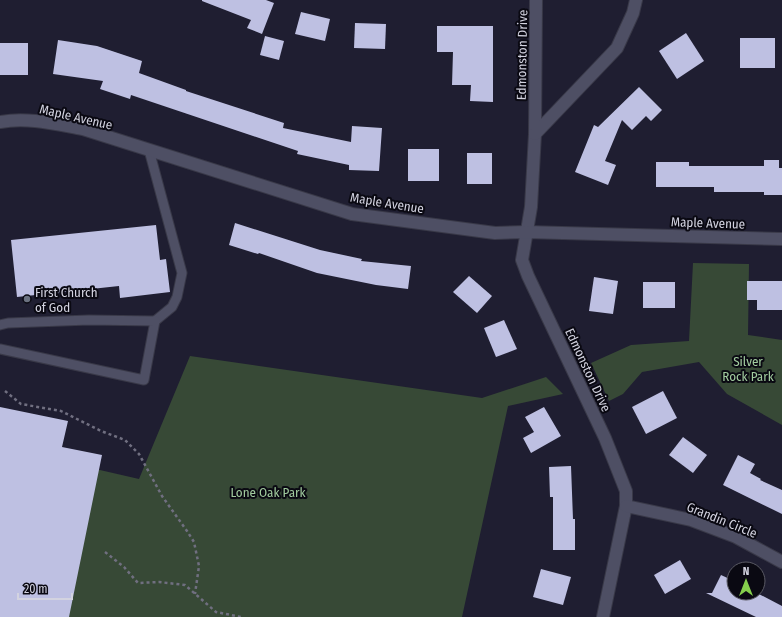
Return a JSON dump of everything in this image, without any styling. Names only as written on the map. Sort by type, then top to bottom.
[{"type":"street","name":"Edmonston Drive","points":[[536,0],[535,134],[531,207],[522,260],[528,276],[605,438],[626,491],[626,506],[603,617]]},
{"type":"street","points":[[535,134],[617,48],[633,13],[636,0]]},
{"type":"street","name":"Maple Avenue","points":[[0,122],[9,120],[38,120],[83,130],[352,214],[495,233],[526,232],[782,240]]},
{"type":"street","name":"Grandin Circle","points":[[626,506],[691,520],[736,537],[782,562]]},
{"type":"lane","points":[[0,349],[144,380],[155,321],[172,307],[177,297],[182,273],[149,150]]},
{"type":"lane","points":[[0,325],[8,323],[89,320],[155,321]]},
{"type":"path","points":[[5,391],[21,404],[61,411],[101,431],[125,440],[138,454],[162,496],[194,542],[199,566],[196,594]]},
{"type":"path","points":[[105,552],[124,567],[138,583],[160,582],[185,585],[216,612],[241,617]]},
{"type":"green space","name":"Silver Rock Park","points":[[693,263],[749,264],[748,335],[782,340],[782,425],[727,394],[699,362],[642,372],[623,394],[609,401],[591,363],[631,345],[689,341]]},
{"type":"green space","name":"Lone Oak Park","points":[[190,356],[482,398],[546,377],[563,394],[508,406],[462,617],[0,617],[0,447],[139,479]]},
{"type":"building","points":[[202,0],[266,0],[274,3],[262,34],[247,28],[251,20]]},
{"type":"building","points":[[301,12],[330,19],[325,41],[295,34]]},
{"type":"building","points":[[355,23],[386,24],[385,49],[354,48]]},
{"type":"building","points":[[437,26],[493,26],[493,102],[470,101],[471,85],[452,85],[453,52],[437,52]]},
{"type":"building","points":[[686,33],[704,61],[677,79],[659,51]]},
{"type":"building","points":[[265,36],[284,41],[279,60],[260,55]]},
{"type":"building","points":[[740,38],[775,38],[775,68],[740,68]]},
{"type":"building","points":[[58,40],[97,46],[142,61],[139,73],[186,91],[284,123],[283,128],[351,142],[352,126],[382,128],[379,171],[349,170],[349,165],[297,154],[298,151],[131,95],[130,99],[100,89],[103,81],[53,74]]},
{"type":"building","points":[[0,43],[28,43],[28,75],[0,75]]},
{"type":"building","points":[[639,87],[662,110],[651,121],[646,116],[632,130],[622,120],[605,161],[616,165],[608,185],[575,172],[594,125],[598,127]]},
{"type":"building","points":[[408,149],[439,149],[439,181],[408,181]]},
{"type":"building","points":[[467,153],[492,153],[492,184],[467,184]]},
{"type":"building","points":[[764,160],[779,160],[779,168],[782,168],[782,195],[764,195],[764,192],[714,192],[714,187],[656,187],[656,162],[689,162],[689,166],[764,166]]},
{"type":"building","points":[[235,223],[320,250],[362,259],[361,261],[411,266],[408,289],[376,285],[317,273],[259,253],[258,254],[229,245]]},
{"type":"building","points":[[156,225],[160,260],[166,259],[170,292],[120,298],[119,286],[17,297],[11,240]]},
{"type":"building","points":[[469,276],[492,296],[477,313],[453,292]]},
{"type":"building","points":[[594,277],[618,281],[613,314],[589,311]]},
{"type":"building","points":[[747,281],[782,281],[782,310],[757,310],[757,300],[747,300]]},
{"type":"building","points":[[643,282],[675,282],[675,308],[643,308]]},
{"type":"building","points":[[504,320],[517,349],[496,357],[484,328]]},
{"type":"building","points":[[663,391],[677,418],[646,434],[632,407]]},
{"type":"building","points":[[0,407],[68,421],[62,447],[102,455],[69,617],[0,617]]},
{"type":"building","points":[[544,407],[561,436],[531,453],[523,438],[534,432],[525,417]]},
{"type":"building","points":[[683,437],[707,455],[693,473],[669,455]]},
{"type":"building","points":[[738,455],[755,464],[750,473],[761,479],[760,480],[782,490],[782,514],[723,485]]},
{"type":"building","points":[[571,466],[573,519],[575,519],[575,550],[553,550],[553,497],[550,497],[549,467]]},
{"type":"building","points":[[680,560],[691,579],[665,594],[654,575]]},
{"type":"building","points":[[541,569],[571,577],[563,605],[533,597]]},
{"type":"building","points":[[721,575],[726,577],[726,601],[766,601],[766,598],[782,606],[782,617],[756,617],[706,593],[712,593]]},
{"type":"place","name":"First Church of God","points":[[27,299]]}]
